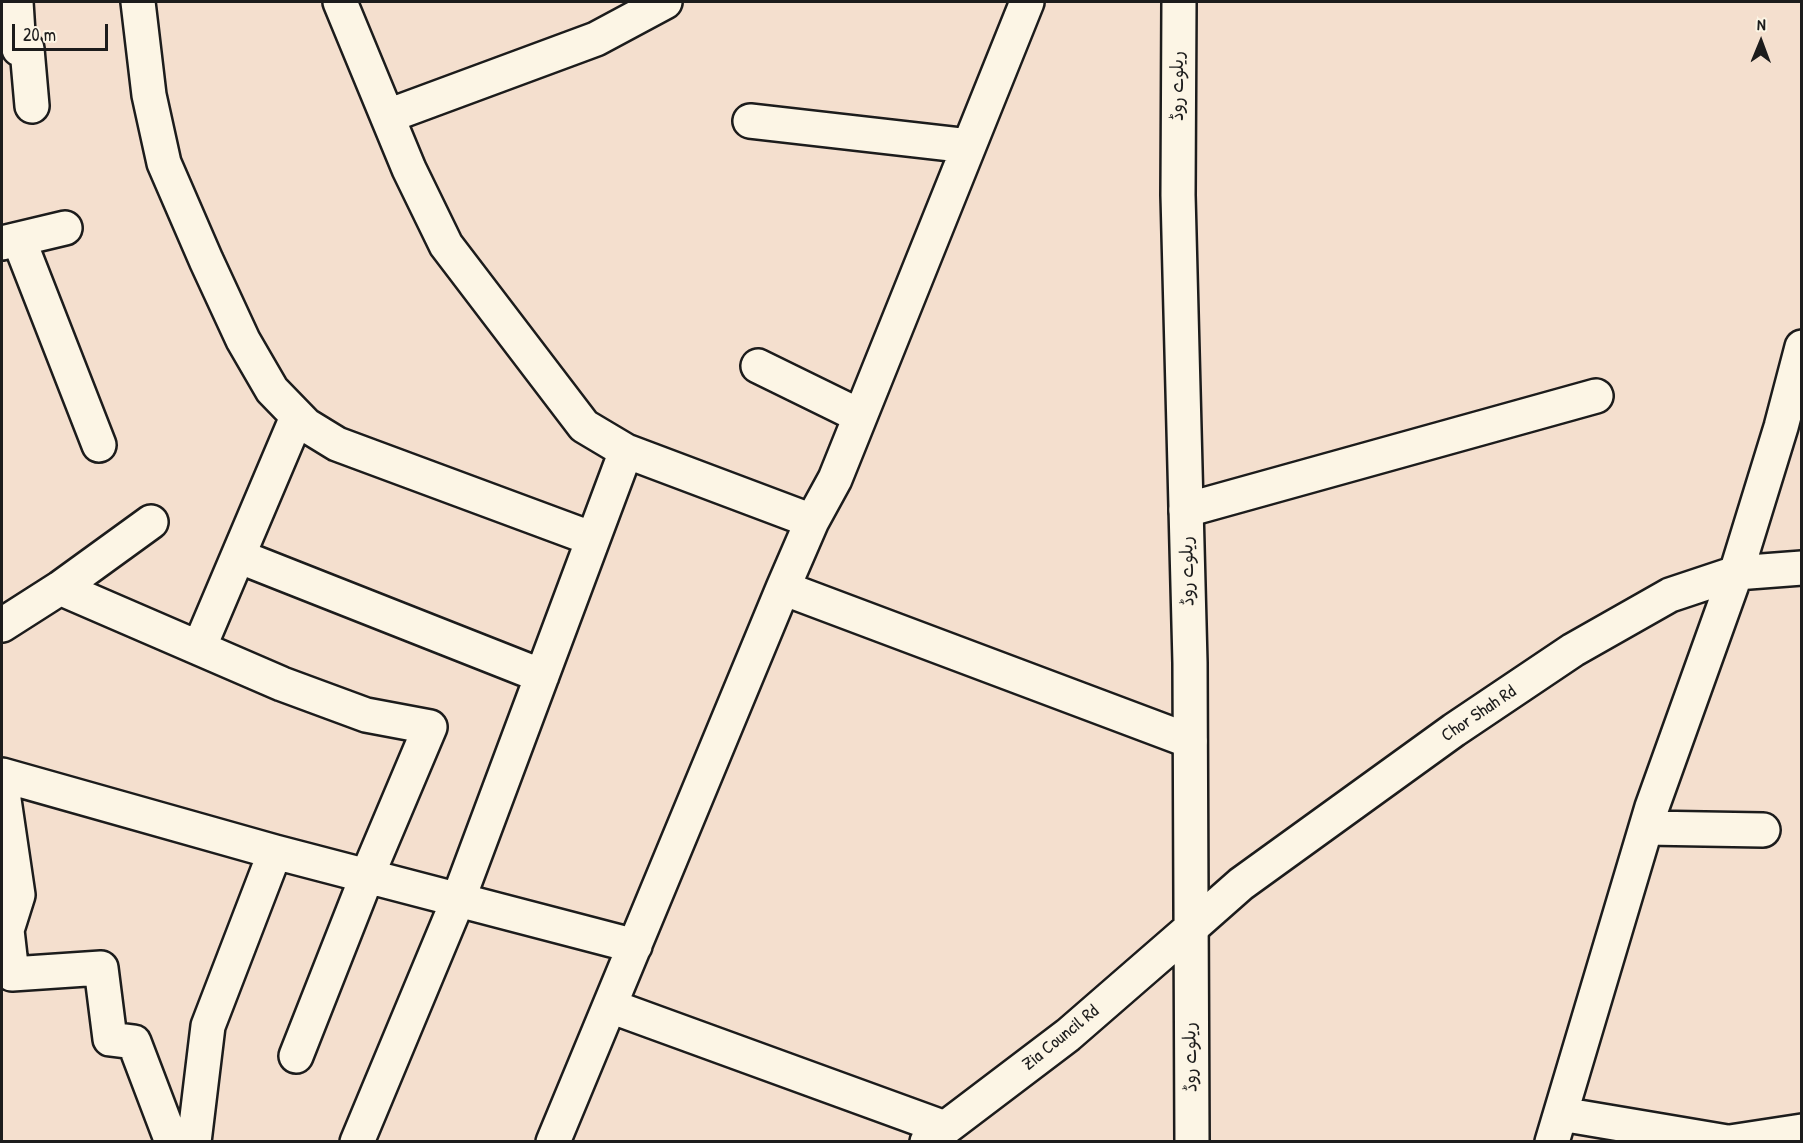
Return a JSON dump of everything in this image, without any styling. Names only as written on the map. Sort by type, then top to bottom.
[{"type":"street","points":[[16,2],[19,49],[27,50],[32,106]]},
{"type":"street","points":[[138,2],[149,95],[164,164],[243,340],[272,390],[306,425],[337,444],[593,539]]},
{"type":"street","points":[[340,2],[409,169],[446,245],[584,426],[626,451],[812,521]]},
{"type":"street","points":[[388,116],[597,39],[665,2]]},
{"type":"street","points":[[553,1142],[783,588],[812,521],[835,479],[1027,2]]},
{"type":"street","name":"ریلوے روڈ","points":[[1179,2],[1178,195],[1190,663],[1192,1142]]},
{"type":"street","points":[[750,121],[969,146]]},
{"type":"street","points":[[65,228],[10,241],[99,445]]},
{"type":"street","points":[[1802,347],[1781,427],[1736,573],[1646,828],[1557,1128],[1728,1142],[1802,1131]]},
{"type":"street","points":[[758,366],[860,416]]},
{"type":"street","points":[[1186,510],[1596,396]]},
{"type":"street","points":[[199,648],[297,417]]},
{"type":"street","points":[[357,1142],[458,900],[626,451]]},
{"type":"street","points":[[2,625],[60,588],[151,522]]},
{"type":"street","points":[[238,556],[542,676]]},
{"type":"street","name":"Chor Shah Rd","points":[[1190,929],[1241,884],[1454,730],[1573,650],[1670,595],[1736,573],[1802,568]]},
{"type":"street","points":[[60,588],[282,684],[366,715],[430,727],[367,876],[296,1056]]},
{"type":"street","points":[[783,588],[1190,741]]},
{"type":"street","points":[[2,775],[275,852],[635,946]]},
{"type":"street","points":[[2,786],[18,895],[7,930],[12,974],[101,968],[110,1039],[134,1042],[172,1142]]},
{"type":"street","points":[[1646,828],[1763,830]]},
{"type":"street","points":[[194,1142],[208,1026],[275,852]]},
{"type":"street","name":"Zia Council Rd","points":[[936,1135],[1068,1035],[1190,929]]},
{"type":"street","points":[[610,1006],[936,1135]]}]
